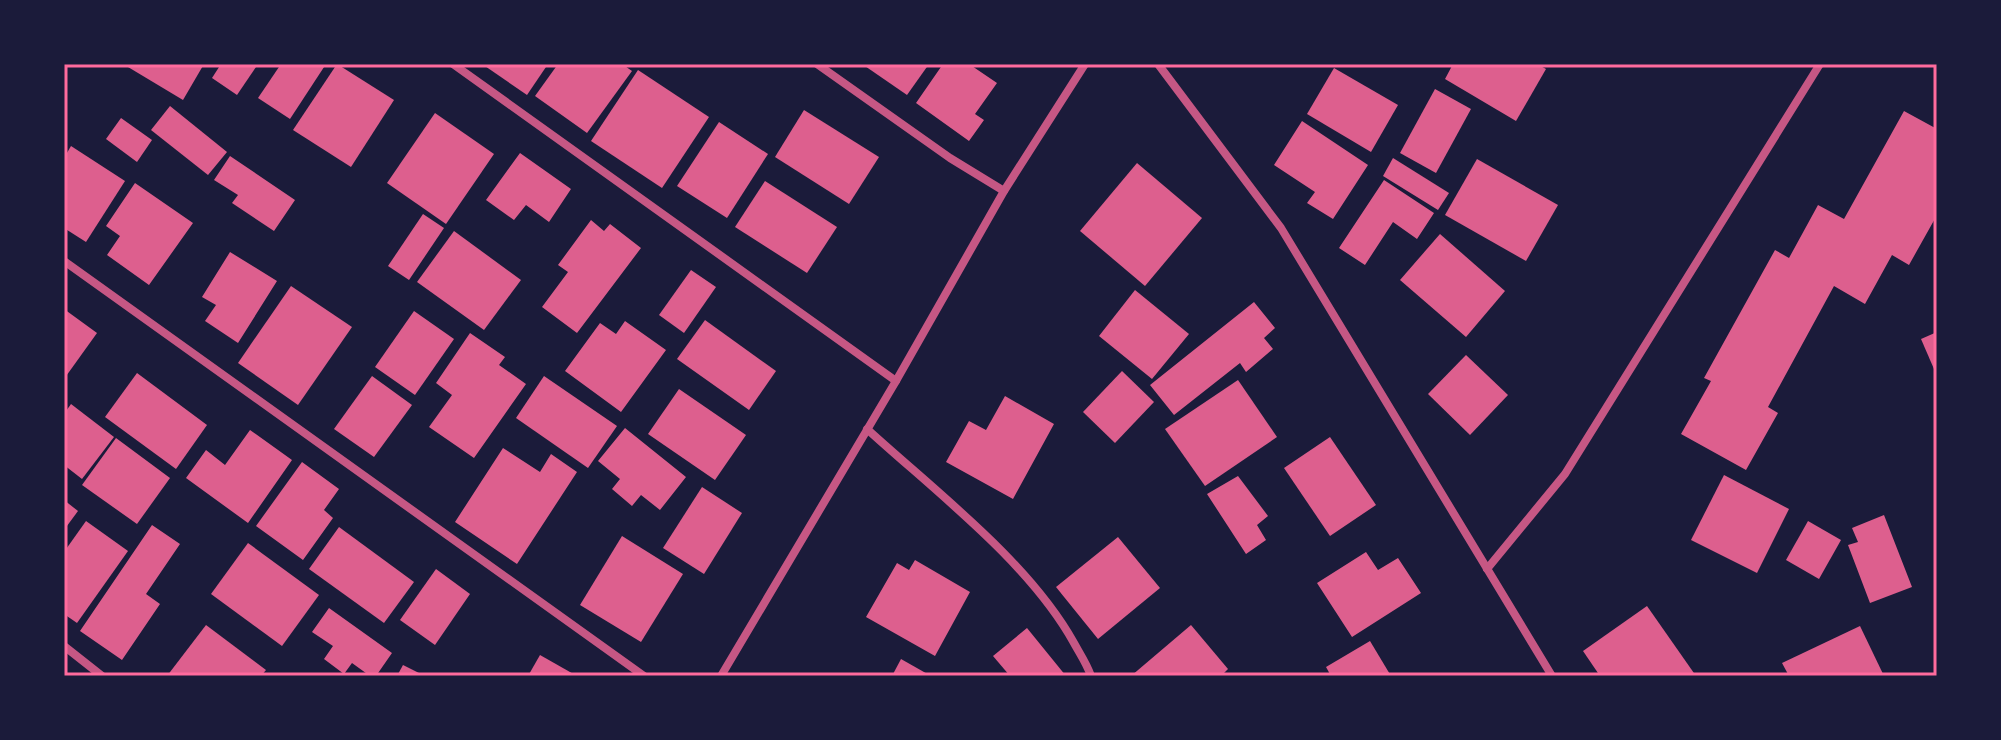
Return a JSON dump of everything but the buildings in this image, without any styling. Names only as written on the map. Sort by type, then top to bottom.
[{"type":"street","points":[[453,64],[896,381]]},
{"type":"street","points":[[817,64],[950,158],[1004,191]]},
{"type":"street","points":[[721,676],[896,381],[1004,191],[1085,64]]},
{"type":"street","points":[[1158,64],[1281,228],[1552,676]]},
{"type":"street","points":[[1487,569],[1565,474],[1820,64]]},
{"type":"street","points":[[64,261],[644,676]]},
{"type":"street","points":[[867,429],[1008,558],[1040,592],[1068,632],[1091,676]]},
{"type":"street","points":[[64,646],[102,676]]}]
